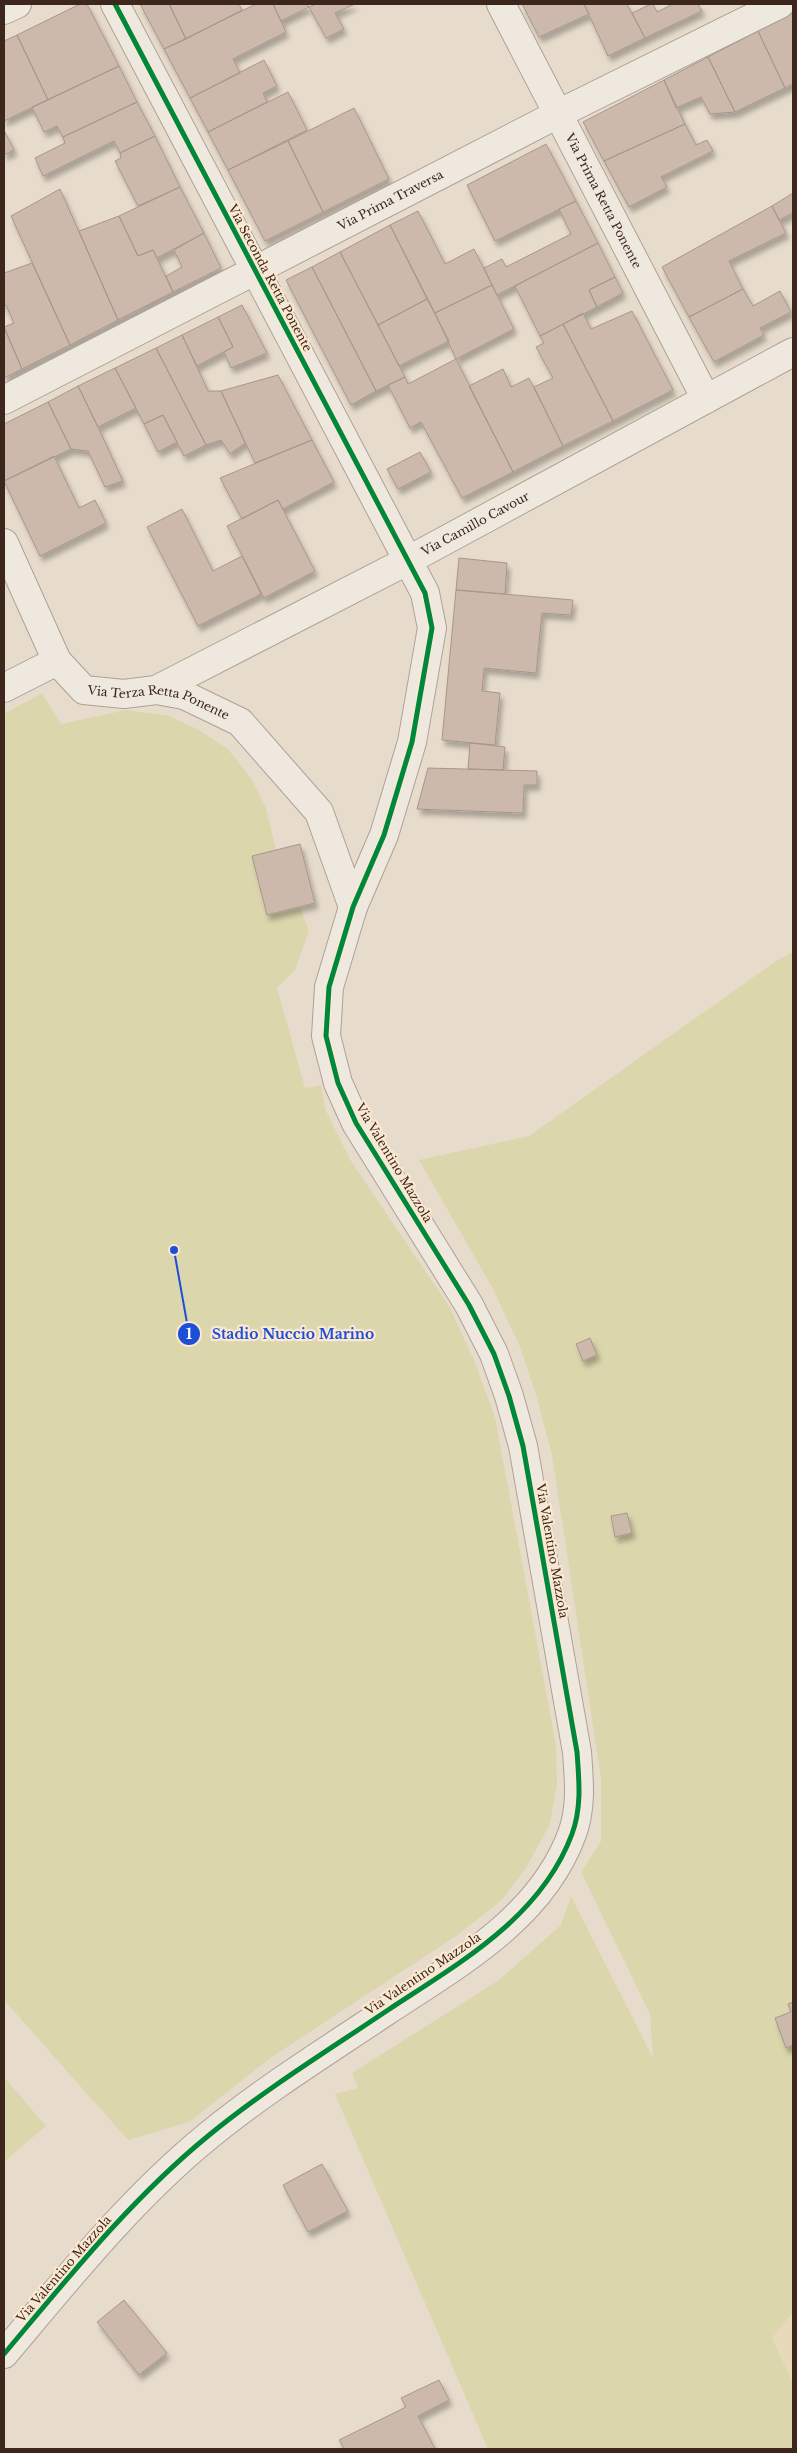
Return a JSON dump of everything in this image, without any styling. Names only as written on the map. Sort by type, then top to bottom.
[{"type":"street","points":[[4,10],[17,4]]},
{"type":"street","name":"Via Seconda Retta Ponente","points":[[115,4],[407,561]]},
{"type":"street","name":"Via Prima Retta Ponente","points":[[501,4],[706,399]]},
{"type":"street","name":"Via Prima Traversa","points":[[4,400],[558,114],[780,4]]},
{"type":"street","name":"Via Camillo Cavour","points":[[156,690],[407,561],[793,352]]},
{"type":"street","name":"Via Terza Retta Ponente","points":[[4,543],[57,661],[84,690],[124,694],[156,690],[184,694],[240,722],[319,812],[353,907]]},
{"type":"street","name":"Via Valentino Mazzola","points":[[4,2354],[99,2242],[155,2183],[207,2136],[268,2090],[485,1945],[527,1907],[552,1874],[572,1834],[580,1799],[577,1752],[523,1446],[509,1396],[494,1354],[469,1305],[356,1123],[338,1083],[326,1036],[329,987],[353,907],[384,835],[412,742],[432,628],[425,593],[407,561]]},
{"type":"street","points":[[4,688],[57,661]]},
{"type":"shaded area","points":[[42,693],[61,724],[126,710],[169,716],[197,729],[228,749],[252,780],[266,808],[276,850],[300,844],[315,903],[300,907],[309,931],[295,970],[277,988],[305,1088],[321,1085],[325,1109],[351,1161],[449,1306],[474,1360],[495,1417],[556,1745],[557,1784],[550,1824],[526,1868],[502,1900],[459,1934],[272,2057],[189,2122],[128,2140],[4,2000],[4,714]]},
{"type":"shaded area","points":[[793,952],[793,2312],[772,2338],[793,2383],[793,2449],[488,2449],[335,2094],[358,2088],[352,2073],[499,1980],[561,1925],[571,1896],[653,2058],[650,2014],[581,1872],[601,1841],[601,1779],[552,1455],[537,1398],[520,1347],[492,1287],[419,1160],[529,1136],[776,961]]},
{"type":"shaded area","points":[[4,2077],[46,2126],[4,2162]]},
{"type":"shaded area","points":[[793,2312],[793,2383],[772,2338]]},
{"type":"building","points":[[80,4],[87,4],[119,66],[48,100],[17,35]]},
{"type":"building","points":[[140,4],[169,4],[186,39],[164,49]]},
{"type":"building","points":[[169,4],[239,4],[242,10],[186,39]]},
{"type":"building","points":[[256,4],[273,4],[286,32],[233,59],[240,73],[190,98],[164,49]]},
{"type":"building","points":[[273,4],[307,4],[309,7],[281,21]]},
{"type":"building","points":[[316,4],[355,4],[335,13],[344,29],[326,38],[309,7]]},
{"type":"building","points":[[522,4],[584,4],[589,14],[539,37]]},
{"type":"building","points":[[584,4],[627,4],[645,38],[608,56]]},
{"type":"building","points":[[653,4],[657,12],[673,4],[698,4],[702,11],[645,38],[632,13]]},
{"type":"building","points":[[793,13],[793,84],[785,88],[758,31]]},
{"type":"building","points":[[758,31],[785,88],[735,112],[708,57]]},
{"type":"building","points":[[17,35],[48,100],[4,121],[4,41]]},
{"type":"building","points":[[708,57],[735,112],[710,114],[701,97],[676,108],[664,80]]},
{"type":"building","points":[[264,60],[277,86],[263,93],[267,102],[208,132],[190,98]]},
{"type":"building","points":[[119,66],[137,102],[63,137],[57,126],[44,132],[32,107]]},
{"type":"building","points":[[664,80],[685,124],[604,161],[583,122]]},
{"type":"building","points":[[288,92],[307,130],[228,170],[208,132]]},
{"type":"building","points":[[137,102],[155,136],[120,153],[114,141],[43,176],[35,158],[65,143],[63,137]]},
{"type":"building","points":[[354,108],[389,179],[323,212],[288,141]]},
{"type":"building","points":[[685,124],[696,145],[707,140],[713,151],[661,177],[667,187],[629,207],[604,161]]},
{"type":"building","points":[[4,130],[14,150],[4,155]]},
{"type":"building","points":[[155,136],[180,187],[138,206],[115,161],[121,158],[120,153]]},
{"type":"building","points":[[288,141],[323,212],[265,241],[228,170]]},
{"type":"building","points":[[546,144],[576,201],[495,241],[467,185]]},
{"type":"building","points":[[180,187],[204,233],[157,258],[153,250],[138,256],[119,216]]},
{"type":"building","points":[[60,189],[118,320],[70,345],[11,216]]},
{"type":"building","points":[[793,193],[793,213],[779,220],[772,206]]},
{"type":"building","points":[[576,201],[598,243],[497,295],[484,268],[502,259],[506,267],[571,234],[559,209]]},
{"type":"building","points":[[772,206],[786,233],[729,261],[743,289],[689,317],[662,267]]},
{"type":"building","points":[[418,211],[445,264],[474,249],[492,285],[435,313],[390,225]]},
{"type":"building","points":[[119,216],[138,256],[153,250],[173,292],[118,320],[79,231]]},
{"type":"building","points":[[390,225],[427,299],[378,325],[340,252]]},
{"type":"building","points":[[204,233],[221,268],[173,292],[166,276],[182,267],[174,250]]},
{"type":"building","points":[[598,243],[615,277],[589,290],[597,307],[540,336],[515,286]]},
{"type":"building","points":[[340,252],[405,377],[376,391],[312,267]]},
{"type":"building","points":[[32,263],[70,345],[22,369],[4,327],[14,323],[6,305],[4,306],[4,273]]},
{"type":"building","points":[[312,267],[376,391],[351,405],[286,280]]},
{"type":"building","points":[[615,277],[623,293],[597,307],[589,290]]},
{"type":"building","points":[[492,285],[514,329],[456,359],[435,313]]},
{"type":"building","points":[[743,289],[753,306],[780,291],[791,312],[760,328],[764,335],[714,362],[689,317]]},
{"type":"building","points":[[427,299],[449,341],[399,366],[378,325]]},
{"type":"building","points":[[242,305],[267,353],[231,368],[224,352],[233,347],[218,317]]},
{"type":"building","points":[[632,311],[673,390],[613,421],[563,324],[583,313],[591,329]]},
{"type":"building","points":[[218,317],[233,347],[197,366],[182,335]]},
{"type":"building","points":[[563,324],[613,421],[563,446],[534,387],[553,378],[536,347],[544,343],[540,336]]},
{"type":"building","points":[[4,327],[22,369],[4,378]]},
{"type":"building","points":[[182,335],[208,391],[221,391],[245,443],[230,454],[221,440],[206,445],[156,348]]},
{"type":"building","points":[[156,348],[206,445],[184,456],[163,415],[144,424],[115,368]]},
{"type":"building","points":[[456,359],[513,472],[462,498],[421,422],[410,428],[388,385],[405,377],[408,384]]},
{"type":"building","points":[[115,368],[136,408],[98,427],[78,386]]},
{"type":"building","points":[[503,369],[511,387],[529,378],[563,446],[513,472],[469,386]]},
{"type":"building","points":[[278,375],[312,440],[255,463],[221,391]]},
{"type":"building","points":[[78,386],[123,481],[105,487],[88,451],[71,449],[48,402]]},
{"type":"building","points":[[48,402],[71,449],[4,481],[4,424]]},
{"type":"building","points":[[163,415],[177,442],[158,452],[144,424]]},
{"type":"building","points":[[312,440],[334,482],[283,509],[278,500],[242,519],[220,478]]},
{"type":"building","points":[[420,452],[431,472],[398,489],[387,469]]},
{"type":"building","points":[[54,456],[79,508],[95,500],[106,523],[40,556],[4,481]]},
{"type":"building","points":[[278,500],[315,571],[264,598],[227,526]]},
{"type":"building","points":[[182,509],[213,571],[242,556],[261,594],[198,626],[147,527]]},
{"type":"building","points":[[459,558],[507,563],[505,594],[456,590]]},
{"type":"building","points":[[456,590],[573,600],[571,615],[542,613],[536,673],[484,668],[482,691],[500,693],[495,745],[442,740]]},
{"type":"building","points":[[470,743],[505,747],[503,770],[468,769]]},
{"type":"building","points":[[428,768],[537,771],[537,785],[524,785],[523,813],[417,809]]},
{"type":"building","points":[[300,844],[315,903],[267,915],[252,856]]},
{"type":"building","points":[[590,1338],[597,1355],[583,1361],[576,1344]]},
{"type":"building","points":[[627,1513],[632,1533],[615,1537],[611,1516]]},
{"type":"building","points":[[793,2002],[793,2045],[786,2048],[775,2018],[791,2012],[788,2004]]},
{"type":"building","points":[[322,2164],[348,2211],[308,2232],[283,2185]]},
{"type":"building","points":[[124,2300],[167,2353],[139,2375],[97,2322]]},
{"type":"building","points":[[439,2380],[449,2400],[418,2416],[435,2449],[344,2449],[339,2440],[406,2407],[401,2398]]},
{"type":"cycle path","points":[[4,2354],[76,2268],[126,2213],[180,2160],[208,2136],[273,2087],[469,1956],[519,1914],[540,1890],[558,1864],[575,1824],[579,1793],[577,1752],[523,1446],[509,1396],[494,1354],[469,1305],[356,1123],[338,1083],[326,1036],[329,987],[353,907],[384,835],[412,742],[432,628],[425,593],[115,4]]},
{"type":"place","name":"Stadio Nuccio Marino","points":[[174,1250]]}]
